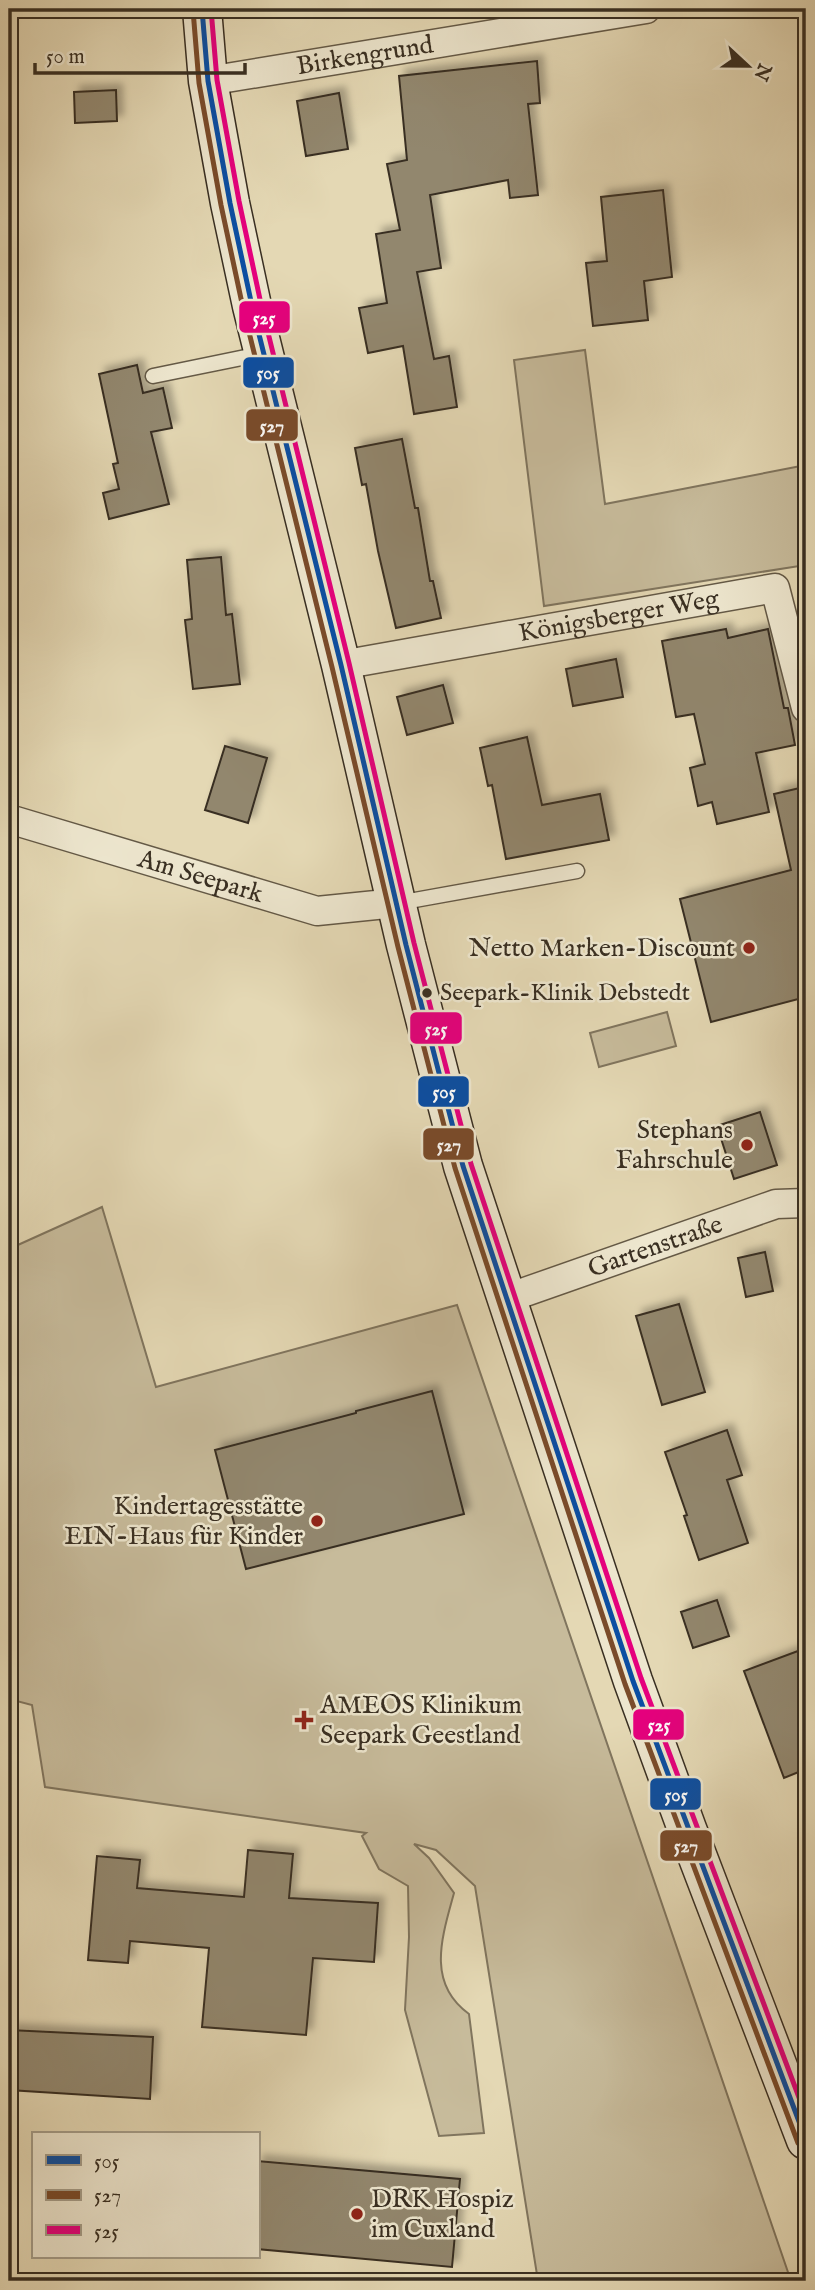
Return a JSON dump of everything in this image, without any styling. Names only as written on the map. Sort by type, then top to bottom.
[{"type":"main road","points":[[202,9],[208,80],[230,203],[263,354],[341,665],[396,903],[463,1166],[633,1681],[806,2140]]},
{"type":"street","name":"Birkengrund","points":[[208,80],[646,9]]},
{"type":"street","name":"Königsberger Weg","points":[[341,665],[775,588],[806,708]]},
{"type":"street","name":"Am Seepark","points":[[9,819],[317,911],[396,903]]},
{"type":"street","name":"Gartenstraße","points":[[505,1299],[776,1204],[806,1203]]},
{"type":"lane","points":[[153,376],[263,354]]},
{"type":"lane","points":[[396,903],[577,870]]},
{"type":"shaded area","points":[[585,350],[605,504],[806,465],[806,565],[544,606],[514,360]]},
{"type":"shaded area","points":[[667,1012],[676,1046],[599,1067],[590,1033]]},
{"type":"shaded area","points":[[102,1207],[156,1387],[457,1305],[791,2281],[538,2281],[475,1886],[436,1850],[414,1844],[429,1858],[454,1893],[442,1942],[442,1974],[456,2002],[469,2014],[484,2133],[439,2136],[405,2010],[409,1937],[408,1886],[379,1869],[362,1836],[366,1833],[45,1787],[32,1705],[9,1699],[9,1249]]},
{"type":"building","points":[[537,61],[540,103],[528,104],[538,195],[510,198],[508,180],[430,195],[441,268],[417,272],[434,359],[449,356],[457,407],[414,414],[403,346],[368,353],[359,308],[387,303],[376,234],[400,230],[387,164],[407,160],[399,76]]},
{"type":"building","points":[[116,90],[117,121],[75,123],[74,92]]},
{"type":"building","points":[[339,93],[348,149],[306,156],[297,101]]},
{"type":"building","points":[[663,190],[672,277],[644,281],[648,320],[593,326],[586,263],[607,261],[601,197]]},
{"type":"building","points":[[137,365],[143,393],[163,388],[172,428],[151,432],[169,504],[109,519],[103,493],[119,489],[113,464],[118,463],[99,374]]},
{"type":"building","points":[[402,439],[415,508],[418,508],[430,581],[433,581],[441,618],[396,628],[366,484],[362,485],[355,448]]},
{"type":"building","points":[[221,557],[226,615],[232,614],[240,684],[193,689],[185,620],[192,619],[187,560]]},
{"type":"building","points":[[726,629],[728,638],[768,629],[784,708],[788,708],[795,745],[756,753],[769,812],[717,824],[712,802],[698,806],[690,768],[705,764],[694,714],[676,717],[662,641]]},
{"type":"building","points":[[616,659],[623,697],[573,706],[566,669]]},
{"type":"building","points":[[443,685],[453,723],[407,735],[397,697]]},
{"type":"building","points":[[527,737],[542,805],[600,794],[609,840],[506,859],[492,785],[488,786],[480,748]]},
{"type":"building","points":[[225,746],[267,758],[248,823],[205,810]]},
{"type":"building","name":"Netto Marken-Discount","points":[[804,787],[806,997],[711,1022],[680,899],[791,870],[774,794]]},
{"type":"building","name":"Stephans Fahrschule","points":[[760,1112],[777,1165],[734,1179],[717,1126]]},
{"type":"building","points":[[765,1252],[773,1291],[746,1297],[738,1258]]},
{"type":"building","points":[[679,1304],[705,1392],[662,1405],[636,1316]]},
{"type":"building","points":[[432,1391],[464,1514],[246,1569],[215,1450]]},
{"type":"building","points":[[727,1430],[742,1475],[727,1480],[748,1543],[699,1560],[665,1452]]},
{"type":"building","points":[[717,1600],[729,1636],[693,1648],[681,1612]]},
{"type":"building","points":[[806,1648],[806,1769],[784,1778],[744,1671]]},
{"type":"building","points":[[248,1850],[293,1854],[289,1898],[378,1903],[374,1962],[313,1958],[306,2035],[202,2027],[209,1948],[130,1941],[128,1963],[88,1960],[97,1856],[140,1860],[137,1888],[244,1897]]},
{"type":"building","points":[[9,2030],[153,2037],[150,2099],[9,2090]]},
{"type":"building","name":"DRK Hospiz im Cuxland","points":[[259,2161],[460,2179],[452,2267],[259,2249]]},
{"type":"transit line","name":"505","points":[[202,9],[208,81],[252,306],[341,665],[406,945],[463,1166],[633,1681],[806,2140]]},
{"type":"transit line","name":"525","points":[[211,9],[217,80],[261,304],[414,943],[471,1164],[641,1678],[806,2116]]},
{"type":"transit line","name":"527","points":[[193,10],[199,83],[243,308],[398,947],[455,1168],[625,1684],[798,2143]]},
{"type":"place","name":"Netto Marken-Discount","points":[[749,948]]},
{"type":"place","name":"Seepark-Klinik Debstedt","points":[[427,993]]},
{"type":"place","name":"Stephans Fahrschule","points":[[747,1145]]},
{"type":"place","name":"Kindertagesstätte EIN-Haus für Kinder","points":[[317,1521]]},
{"type":"place","name":"AMEOS Klinikum Seepark Geestland","points":[[304,1720]]},
{"type":"place","name":"DRK Hospiz im Cuxland","points":[[357,2214]]}]
